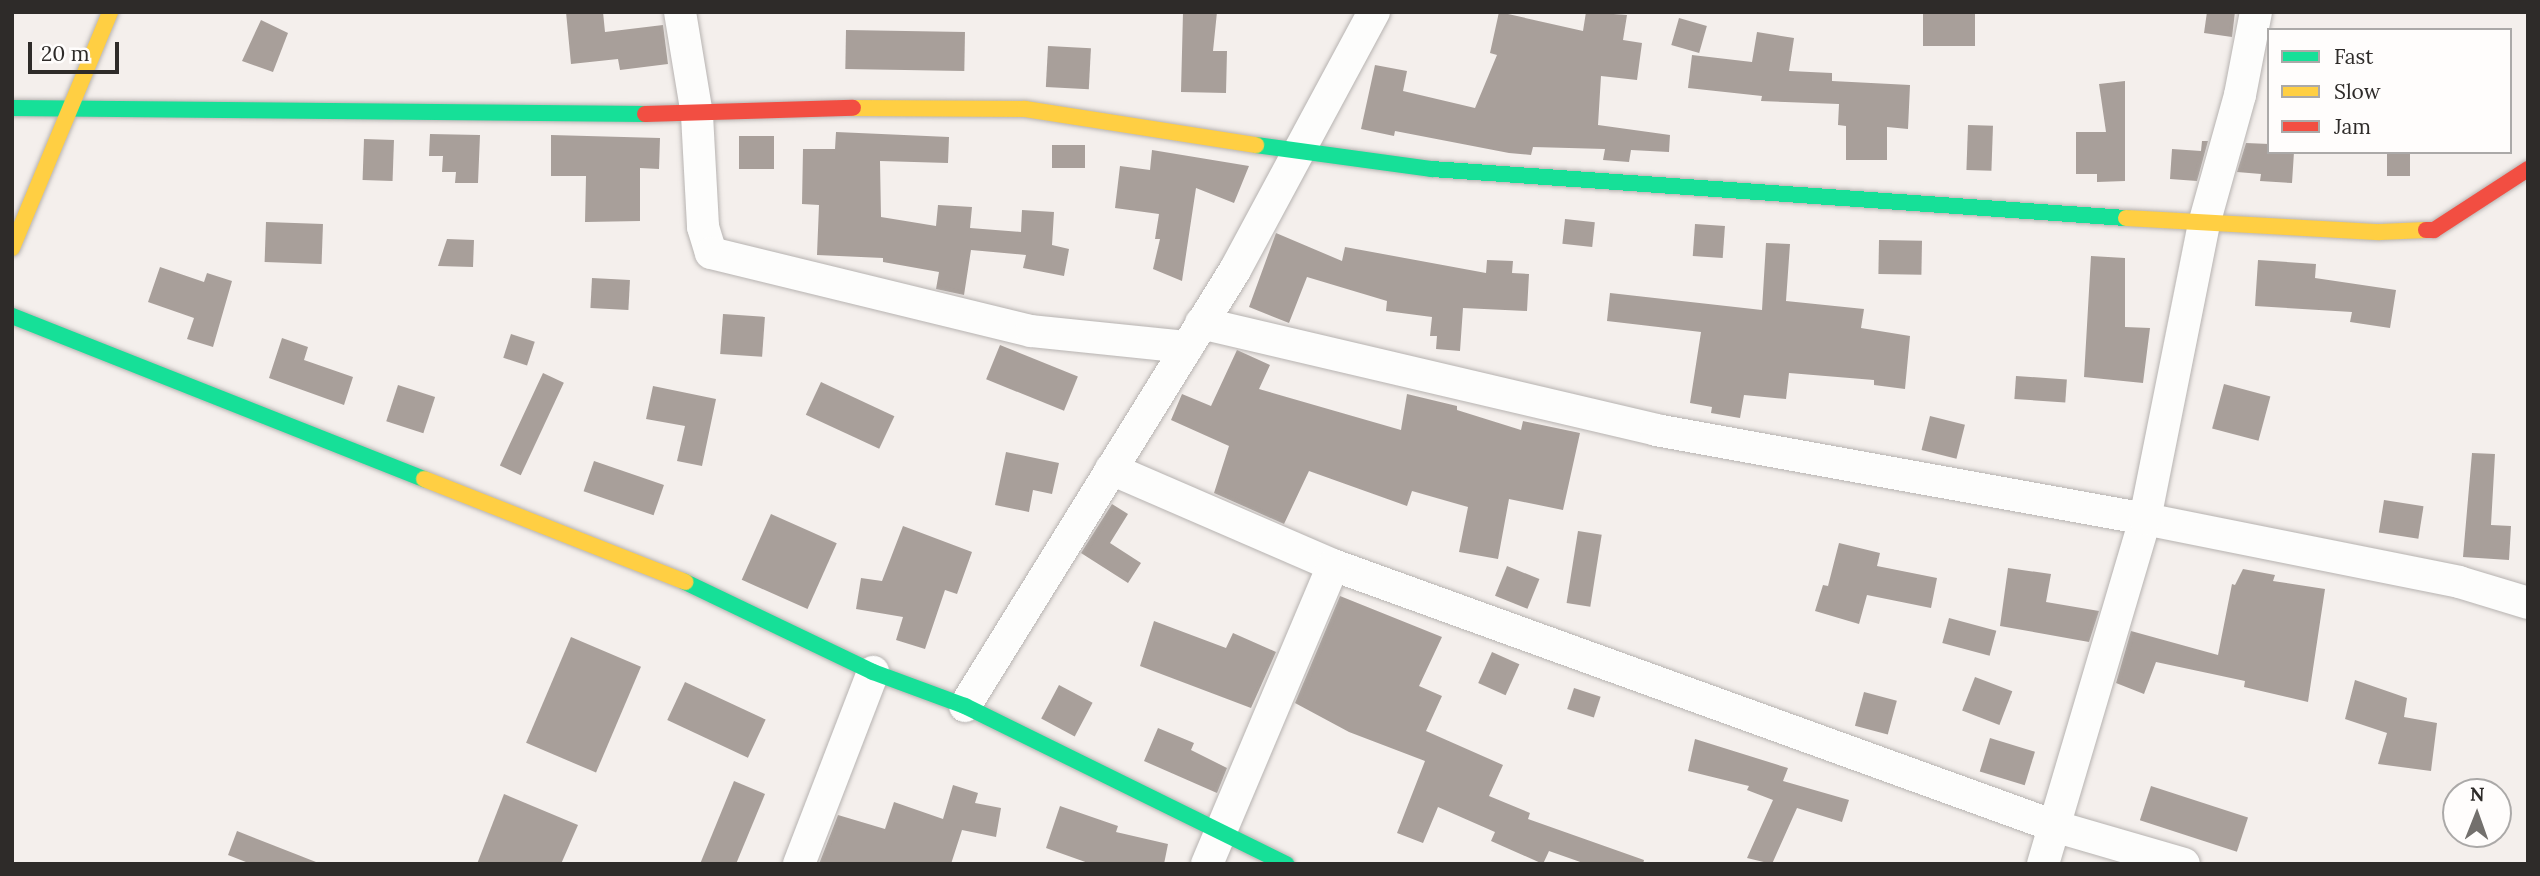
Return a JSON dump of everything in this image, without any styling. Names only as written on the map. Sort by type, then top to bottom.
[{"type":"street","points":[[12,248],[110,12]]},
{"type":"street","points":[[680,12],[696,115],[703,227],[711,253],[1031,331],[1194,335],[1656,430],[2145,519],[2459,582],[2528,603]]},
{"type":"street","points":[[965,706],[1235,270],[1374,12]]},
{"type":"street","points":[[2043,864],[2057,827],[2145,519],[2204,224],[2241,95],[2256,12]]},
{"type":"street","points":[[12,108],[71,106],[696,115],[884,107],[1026,109],[1143,124],[1296,153],[1432,169],[2204,224],[2434,230],[2528,169]]},
{"type":"street","points":[[12,316],[714,594],[873,672],[965,706],[1219,834],[1286,864]]},
{"type":"street","points":[[1111,469],[1333,565],[2057,827],[2184,864]]},
{"type":"street","points":[[1207,864],[1333,565]]},
{"type":"street","points":[[799,864],[873,672]]},
{"type":"building","points":[[566,12],[603,12],[605,32],[663,25],[668,64],[620,70],[618,59],[571,64]]},
{"type":"building","points":[[1183,12],[1217,12],[1213,51],[1227,51],[1226,93],[1181,92]]},
{"type":"building","points":[[1499,12],[1583,31],[1586,12],[1627,15],[1623,40],[1642,43],[1637,80],[1601,76],[1598,125],[1670,135],[1669,152],[1631,150],[1629,162],[1603,160],[1605,149],[1533,147],[1531,155],[1395,131],[1394,136],[1361,129],[1375,65],[1407,71],[1403,91],[1475,108],[1497,55],[1490,53]]},
{"type":"building","points":[[1923,12],[1975,12],[1975,46],[1923,46]]},
{"type":"building","points":[[2207,12],[2235,12],[2232,37],[2204,33]]},
{"type":"building","points":[[1679,18],[1707,26],[1699,53],[1671,45]]},
{"type":"building","points":[[261,20],[288,33],[273,72],[242,61]]},
{"type":"building","points":[[846,30],[965,32],[964,71],[845,69]]},
{"type":"building","points":[[1757,32],[1794,38],[1789,71],[1832,73],[1832,81],[1910,85],[1908,129],[1887,127],[1887,160],[1846,160],[1846,126],[1838,125],[1839,104],[1761,101],[1762,96],[1688,88],[1692,55],[1752,62]]},
{"type":"building","points":[[1048,46],[1091,48],[1089,89],[1046,87]]},
{"type":"building","points":[[2125,81],[2125,181],[2097,182],[2097,174],[2076,174],[2076,132],[2106,132],[2099,84]]},
{"type":"building","points":[[1968,125],[1993,126],[1991,171],[1966,170]]},
{"type":"building","points":[[836,132],[949,137],[948,163],[880,161],[881,217],[936,226],[938,205],[972,207],[970,228],[1021,232],[1022,210],[1054,212],[1052,245],[1069,249],[1064,276],[1023,268],[1026,255],[971,250],[964,295],[936,289],[939,272],[883,262],[883,258],[817,255],[819,205],[802,204],[803,149],[835,149]]},
{"type":"building","points":[[430,134],[480,135],[478,183],[455,183],[456,172],[442,172],[443,156],[429,156]]},
{"type":"building","points":[[551,135],[660,138],[659,169],[640,168],[640,221],[585,222],[586,176],[551,176]]},
{"type":"building","points":[[739,136],[774,136],[774,169],[739,169]]},
{"type":"building","points":[[364,139],[394,140],[393,181],[363,180]]},
{"type":"building","points":[[2202,141],[2208,141],[2197,181],[2170,179],[2172,149],[2201,151]]},
{"type":"building","points":[[2246,143],[2267,144],[2267,154],[2294,154],[2292,183],[2260,181],[2261,174],[2237,172]]},
{"type":"building","points":[[1052,145],[1085,145],[1085,168],[1052,168]]},
{"type":"building","points":[[1152,150],[1249,166],[1234,203],[1196,188],[1182,281],[1153,269],[1160,239],[1155,239],[1159,214],[1115,208],[1120,166],[1150,170]]},
{"type":"building","points":[[2387,154],[2410,154],[2410,176],[2387,176]]},
{"type":"building","points":[[1565,219],[1595,222],[1592,247],[1562,244]]},
{"type":"building","points":[[266,222],[323,224],[322,264],[265,262]]},
{"type":"building","points":[[1695,224],[1725,226],[1723,258],[1693,256]]},
{"type":"building","points":[[1276,233],[1342,261],[1345,247],[1486,273],[1487,260],[1513,261],[1512,273],[1529,274],[1527,311],[1463,308],[1460,351],[1436,349],[1437,336],[1430,336],[1432,317],[1386,311],[1387,301],[1307,277],[1289,323],[1249,307]]},
{"type":"building","points":[[447,239],[474,240],[473,267],[438,266]]},
{"type":"building","points":[[1879,240],[1922,241],[1921,275],[1878,274]]},
{"type":"building","points":[[1766,243],[1790,244],[1786,301],[1864,309],[1861,328],[1910,336],[1905,389],[1874,385],[1874,380],[1789,373],[1786,399],[1744,395],[1740,418],[1711,413],[1712,407],[1690,403],[1701,332],[1607,321],[1610,293],[1762,310]]},
{"type":"building","points":[[2091,256],[2125,258],[2125,327],[2150,328],[2143,383],[2084,377]]},
{"type":"building","points":[[2258,260],[2316,264],[2315,278],[2396,290],[2390,328],[2350,322],[2352,312],[2255,306]]},
{"type":"building","points":[[160,267],[204,282],[207,273],[232,281],[213,347],[187,339],[194,318],[148,302]]},
{"type":"building","points":[[592,278],[630,280],[628,310],[590,308]]},
{"type":"building","points":[[723,314],[765,317],[762,357],[720,354]]},
{"type":"building","points":[[511,334],[535,342],[527,366],[503,358]]},
{"type":"building","points":[[282,338],[308,347],[304,360],[353,377],[344,405],[269,378]]},
{"type":"building","points":[[1000,345],[1078,376],[1064,411],[986,379]]},
{"type":"building","points":[[1237,350],[1270,365],[1259,389],[1401,430],[1407,394],[1457,406],[1457,410],[1521,430],[1523,421],[1580,433],[1563,510],[1509,499],[1498,559],[1459,552],[1468,507],[1412,491],[1407,506],[1309,471],[1284,524],[1214,493],[1229,446],[1171,420],[1182,394],[1211,406]]},
{"type":"building","points":[[543,373],[564,383],[521,475],[500,465]]},
{"type":"building","points":[[2016,376],[2067,380],[2065,403],[2014,399]]},
{"type":"building","points":[[821,382],[894,416],[879,449],[806,415]]},
{"type":"building","points":[[2224,384],[2270,396],[2258,441],[2212,428]]},
{"type":"building","points":[[398,385],[435,397],[423,433],[386,421]]},
{"type":"building","points":[[653,386],[716,399],[702,466],[677,461],[685,426],[646,419]]},
{"type":"building","points":[[1930,416],[1965,425],[1956,459],[1922,450]]},
{"type":"building","points":[[1006,452],[1059,463],[1052,494],[1033,490],[1029,512],[995,505]]},
{"type":"building","points":[[2472,453],[2495,454],[2491,525],[2511,526],[2509,560],[2463,557]]},
{"type":"building","points":[[594,461],[664,485],[654,515],[584,491]]},
{"type":"building","points":[[2384,500],[2424,506],[2418,539],[2379,533]]},
{"type":"building","points":[[1112,504],[1128,514],[1110,543],[1141,563],[1128,583],[1081,553]]},
{"type":"building","points":[[771,514],[837,543],[807,609],[742,580]]},
{"type":"building","points":[[903,526],[972,552],[957,594],[945,590],[925,649],[896,640],[903,617],[856,609],[861,578],[882,581]]},
{"type":"building","points":[[1578,531],[1602,535],[1590,607],[1567,603]]},
{"type":"building","points":[[1839,543],[1880,553],[1877,566],[1937,578],[1931,608],[1867,595],[1859,624],[1815,611],[1823,585],[1828,586]]},
{"type":"building","points":[[1507,566],[1539,579],[1527,609],[1495,596]]},
{"type":"building","points":[[2008,568],[2051,574],[2046,602],[2099,611],[2089,642],[2000,626]]},
{"type":"building","points":[[2243,569],[2275,575],[2273,581],[2325,589],[2308,702],[2244,687],[2245,681],[2156,662],[2144,694],[2116,683],[2131,631],[2218,655],[2232,584],[2235,585]]},
{"type":"building","points":[[1340,596],[1442,637],[1419,686],[1442,696],[1426,731],[1503,765],[1489,796],[1530,813],[1528,819],[1644,860],[1643,864],[1586,864],[1549,851],[1543,864],[1491,841],[1495,832],[1438,807],[1423,843],[1397,833],[1425,761],[1349,732],[1295,703]]},
{"type":"building","points":[[1949,618],[1996,631],[1990,656],[1942,643]]},
{"type":"building","points":[[1154,621],[1226,648],[1233,633],[1276,652],[1251,708],[1140,666]]},
{"type":"building","points":[[571,637],[641,667],[596,773],[526,743]]},
{"type":"building","points":[[1492,652],[1519,664],[1506,695],[1478,683]]},
{"type":"building","points":[[1975,677],[2012,691],[1999,725],[1962,711]]},
{"type":"building","points":[[2355,680],[2407,698],[2404,717],[2437,723],[2431,771],[2378,764],[2387,733],[2345,719]]},
{"type":"building","points":[[685,682],[766,720],[748,758],[667,720]]},
{"type":"building","points":[[1059,685],[1093,703],[1075,736],[1041,719]]},
{"type":"building","points":[[1574,688],[1601,697],[1594,718],[1567,709]]},
{"type":"building","points":[[1864,692],[1897,701],[1888,735],[1855,726]]},
{"type":"building","points":[[1158,728],[1194,743],[1191,750],[1227,768],[1217,793],[1144,761]]},
{"type":"building","points":[[1990,738],[2035,752],[2025,785],[1980,771]]},
{"type":"building","points":[[1695,739],[1788,768],[1783,781],[1849,800],[1842,822],[1797,808],[1772,864],[1747,858],[1773,800],[1747,790],[1749,786],[1688,771]]},
{"type":"building","points":[[734,781],[765,794],[736,864],[700,864]]},
{"type":"building","points":[[953,785],[978,793],[975,803],[1001,808],[996,837],[962,830],[951,864],[819,864],[838,815],[885,829],[894,802],[943,819]]},
{"type":"building","points":[[2151,786],[2248,818],[2237,852],[2140,820]]},
{"type":"building","points":[[504,794],[578,825],[561,864],[477,864]]},
{"type":"building","points":[[1060,806],[1118,826],[1116,832],[1168,844],[1164,864],[1091,864],[1046,848]]},
{"type":"building","points":[[237,831],[316,862],[251,864],[228,855]]},
{"type":"traffic: fast","points":[[12,108],[645,114]]},
{"type":"traffic: fast","points":[[1256,145],[1432,169],[2126,218]]},
{"type":"traffic: fast","points":[[12,316],[424,479]]},
{"type":"traffic: fast","points":[[685,582],[873,672],[965,706],[1286,864]]},
{"type":"traffic: slow","points":[[12,248],[110,12]]},
{"type":"traffic: slow","points":[[853,108],[1025,109],[1256,145]]},
{"type":"traffic: slow","points":[[2126,218],[2380,232],[2426,230]]},
{"type":"traffic: slow","points":[[424,479],[685,582]]},
{"type":"traffic: jam","points":[[645,114],[853,108]]},
{"type":"traffic: jam","points":[[2426,230],[2434,230],[2528,169]]}]
